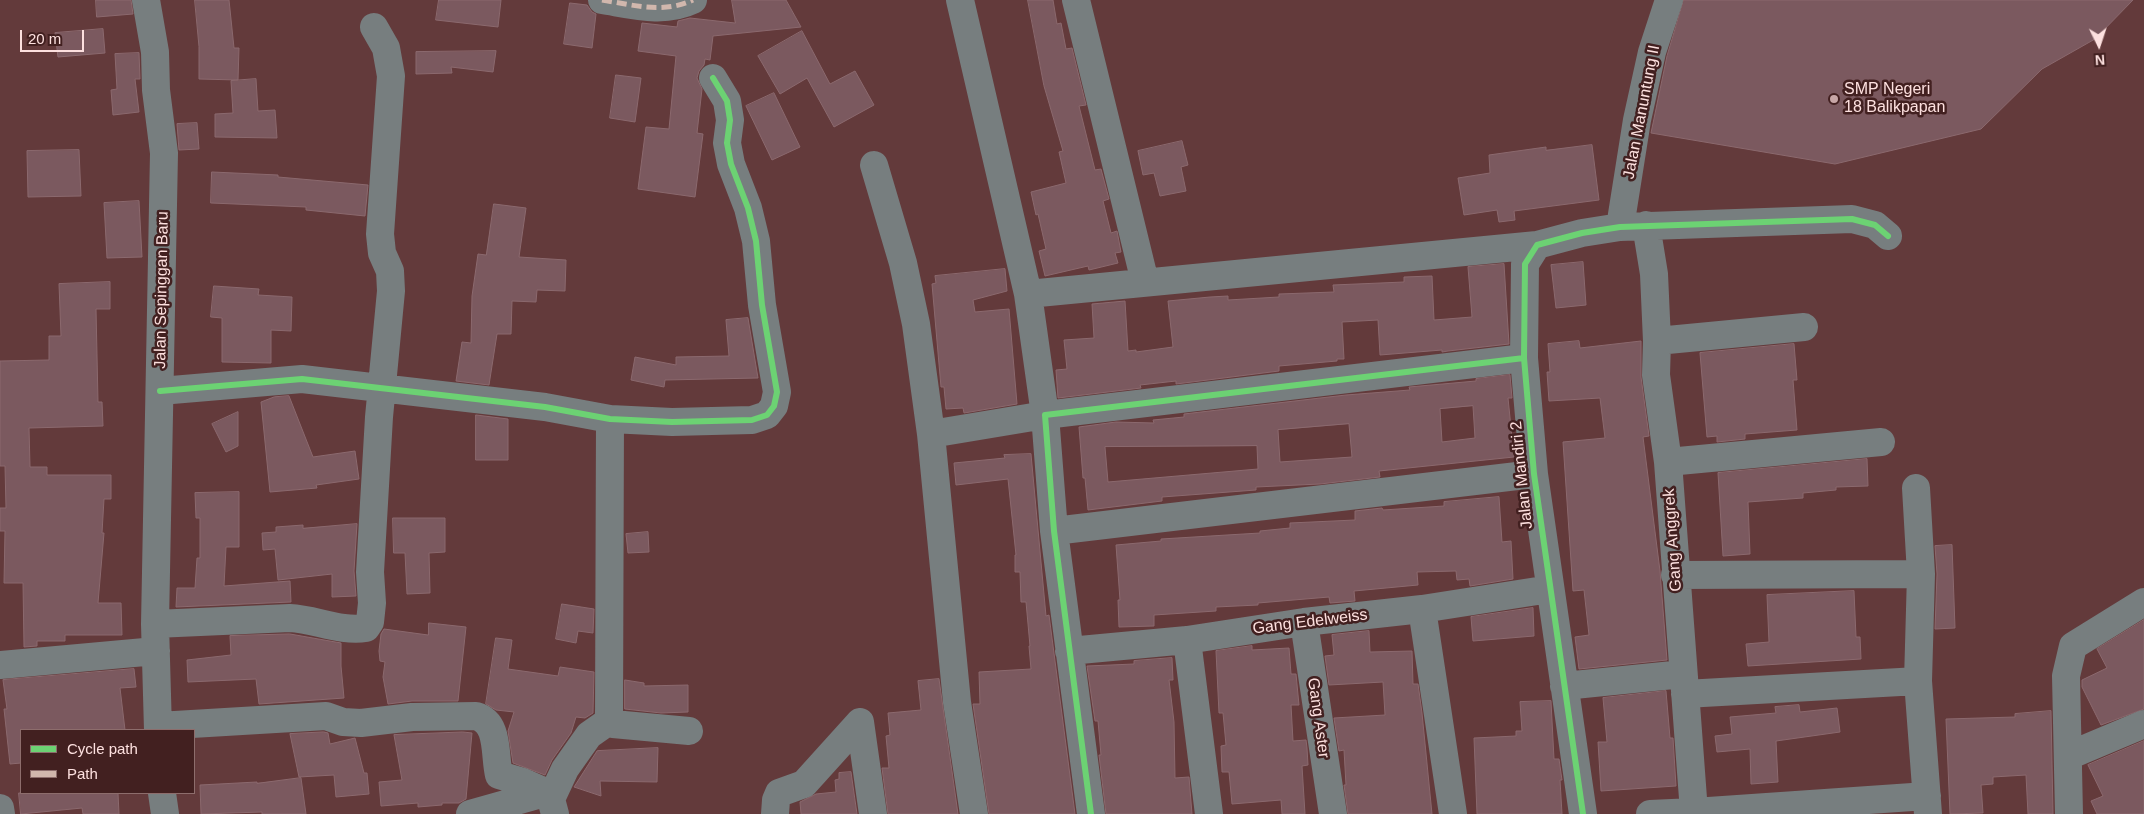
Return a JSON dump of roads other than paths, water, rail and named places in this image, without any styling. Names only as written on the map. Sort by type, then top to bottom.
[{"type":"street","name":"Jalan Sepinggan Baru","points":[[146,0],[155,52],[156,90],[164,153],[165,216],[155,638],[158,728]]},
{"type":"street","points":[[602,0],[667,9],[693,0]]},
{"type":"street","points":[[960,0],[1028,294],[1045,414],[1054,531],[1091,814]]},
{"type":"street","points":[[1076,0],[1145,282]]},
{"type":"street","name":"Jalan Manuntung II","points":[[1633,226],[1637,120],[1652,52],[1669,0]]},
{"type":"street","points":[[0,664],[290,618],[307,619],[353,630],[366,628],[370,622],[372,603],[370,572],[381,389],[391,291],[390,271],[382,252],[380,234],[391,76],[386,48],[374,27]]},
{"type":"street","points":[[160,391],[302,379],[545,407],[610,419],[672,422],[752,420],[767,415],[774,406],[777,392],[762,305],[756,241],[748,208],[731,164],[727,143],[730,120],[727,101],[713,78]]},
{"type":"street","points":[[874,165],[903,263],[916,324],[931,434],[956,702],[974,814]]},
{"type":"street","points":[[1028,294],[1537,245],[1582,233],[1633,226],[1852,219],[1875,224],[1888,236]]},
{"type":"street","name":"Gang Anggrek","points":[[1633,226],[1654,274],[1657,341],[1656,375],[1668,462],[1694,812]]},
{"type":"street","name":"Jalan Mandiri 2","points":[[1537,245],[1525,264],[1524,358],[1534,474],[1583,814]]},
{"type":"street","points":[[1657,341],[1804,328]]},
{"type":"street","points":[[931,434],[1045,414],[1524,358]]},
{"type":"street","points":[[609,721],[610,419]]},
{"type":"street","points":[[1668,462],[1881,442]]},
{"type":"street","points":[[1054,531],[1534,474]]},
{"type":"street","points":[[1650,814],[1928,805],[1918,681],[1921,574],[1916,488]]},
{"type":"street","points":[[1675,574],[1921,574]]},
{"type":"street","name":"Gang Edelweiss","points":[[1069,650],[1187,640],[1304,622],[1422,608],[1550,589]]},
{"type":"street","points":[[2070,814],[2066,676],[2073,646],[2144,602]]},
{"type":"street","points":[[1422,608],[1452,814]]},
{"type":"street","name":"Gang Aster","points":[[1304,622],[1333,814]]},
{"type":"street","points":[[1187,640],[1209,814]]},
{"type":"street","points":[[1564,686],[1918,681]]},
{"type":"street","points":[[158,728],[326,716],[343,722],[361,723],[412,717],[476,716],[488,723],[493,733],[500,775],[523,782],[552,802]]},
{"type":"street","points":[[609,721],[613,724],[689,730]]},
{"type":"street","points":[[552,802],[565,769],[589,735],[609,721]]},
{"type":"street","points":[[775,814],[776,800],[779,793],[804,784],[860,722],[873,814]]},
{"type":"street","points":[[2068,756],[2144,724]]},
{"type":"street","points":[[162,794],[165,814]]},
{"type":"street","points":[[470,814],[541,794],[552,802]]},
{"type":"street","points":[[0,808],[1,814]]},
{"type":"place","name":"SMP Negeri 18 Balikpapan","points":[[1834,99]]}]
